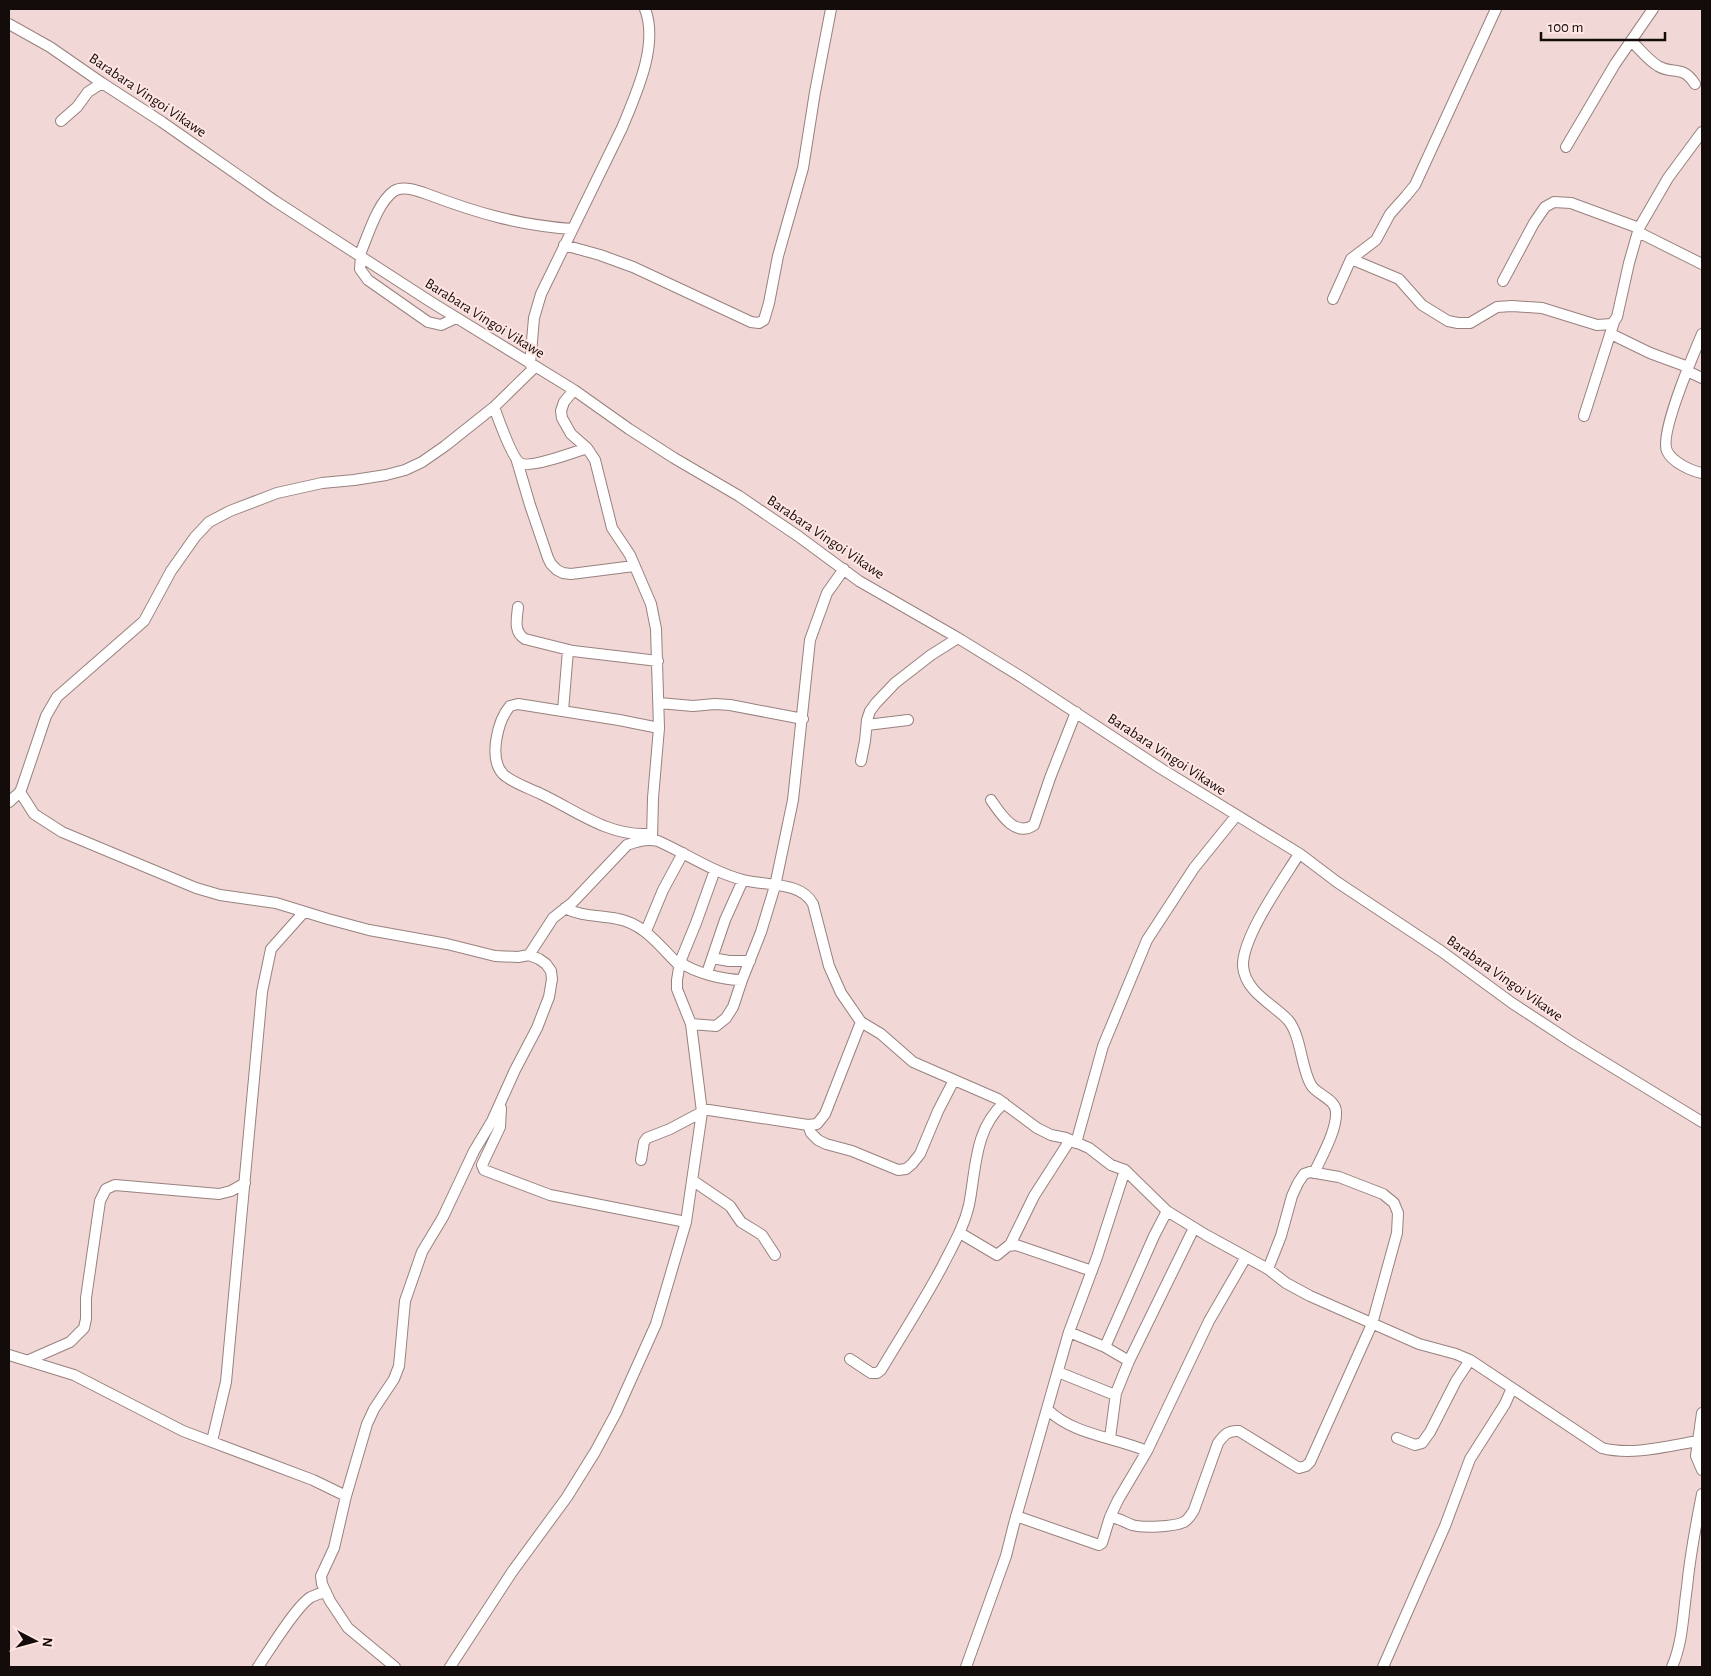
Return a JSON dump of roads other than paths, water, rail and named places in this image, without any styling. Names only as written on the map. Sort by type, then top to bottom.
[{"type":"street","points":[[9,802],[20,792],[46,716],[57,697],[144,621],[171,571],[195,537],[209,522],[230,510],[277,493],[322,483],[354,480],[405,470],[422,462],[494,407],[533,365],[534,318],[538,302],[572,228],[622,128],[650,46],[650,32],[645,9]]},
{"type":"street","points":[[564,245],[633,267],[751,322],[764,320],[778,256],[803,168],[831,9]]},
{"type":"street","points":[[1333,299],[1352,258],[1376,240],[1390,214],[1414,185],[1496,9]]},
{"type":"street","points":[[1566,147],[1615,64],[1653,9]]},
{"type":"street","name":"Barabara Vingoi Vikawe","points":[[9,24],[50,47],[275,201],[456,318],[574,390],[629,429],[753,505],[859,581],[1041,688],[1160,768],[1299,854],[1337,882],[1441,950],[1512,1003],[1573,1043],[1702,1122]]},
{"type":"street","points":[[1631,41],[1657,65],[1663,68],[1679,70],[1691,78],[1695,84]]},
{"type":"street","points":[[61,121],[77,107],[88,92],[102,83]]},
{"type":"street","points":[[1584,416],[1611,334],[1638,230],[1668,178],[1702,132]]},
{"type":"street","points":[[456,318],[441,325],[428,322],[368,280],[360,269],[360,255],[383,204],[395,191],[400,189],[422,192],[476,211],[522,224],[572,228]]},
{"type":"street","points":[[1503,280],[1534,223],[1545,207],[1554,202],[1570,203],[1638,230],[1702,264]]},
{"type":"street","points":[[1352,258],[1399,279],[1422,305],[1448,321],[1470,323],[1497,307],[1512,306],[1542,308],[1597,325],[1608,325],[1614,322]]},
{"type":"street","points":[[1611,334],[1687,369],[1702,378]]},
{"type":"street","points":[[1702,334],[1687,369],[1666,442],[1667,452],[1676,461],[1696,472],[1702,473]]},
{"type":"street","points":[[574,390],[564,402],[562,418],[571,434],[587,448],[595,460],[612,528],[630,555],[654,614],[658,661],[659,728],[651,837]]},
{"type":"street","points":[[494,407],[517,461],[551,564],[563,573],[571,574],[634,566]]},
{"type":"street","points":[[517,461],[527,465],[587,448]]},
{"type":"street","points":[[691,1024],[716,1026],[726,1018],[733,1007],[761,932],[775,886],[793,800],[810,640],[827,593],[844,569]]},
{"type":"street","points":[[518,607],[517,628],[520,636],[529,640],[568,650],[658,661]]},
{"type":"street","points":[[860,760],[866,741],[870,711],[895,683],[931,655],[958,638]]},
{"type":"street","points":[[563,711],[568,650]]},
{"type":"street","points":[[659,703],[693,706],[730,705],[803,720]]},
{"type":"street","points":[[659,728],[528,705],[510,706],[501,722],[497,739],[496,753],[498,766],[503,774],[583,817],[612,829],[651,837],[715,870],[743,880],[790,887],[809,895],[817,913],[829,966],[841,993],[861,1022],[881,1034],[913,1062],[1004,1103],[1037,1128],[1051,1135],[1089,1148],[1111,1164],[1125,1170],[1167,1211],[1268,1270],[1286,1283],[1310,1296],[1419,1344],[1456,1354],[1470,1360],[1602,1448],[1638,1450],[1698,1441]]},
{"type":"street","points":[[991,800],[1002,816],[1011,824],[1026,828],[1034,825],[1076,712]]},
{"type":"street","points":[[867,725],[908,720]]},
{"type":"street","points":[[20,792],[34,814],[62,832],[196,888],[220,895],[276,903],[369,930],[447,944],[495,956],[518,957],[529,955],[546,964],[551,971],[552,979],[549,997],[537,1028],[515,1070],[500,1105],[474,1151],[443,1217],[422,1252],[405,1301],[399,1366],[367,1424],[346,1496],[334,1548],[321,1576],[326,1592],[337,1614],[348,1628],[395,1667]]},
{"type":"street","points":[[960,1233],[997,1255],[1010,1245],[1034,1196],[1073,1141],[1103,1046],[1147,940],[1194,868],[1236,816]]},
{"type":"street","points":[[529,955],[553,918],[626,845],[651,837]]},
{"type":"street","points":[[646,931],[663,890],[682,853]]},
{"type":"street","points":[[1299,854],[1257,923],[1244,955],[1243,966],[1247,978],[1256,992],[1290,1022],[1311,1085],[1335,1107],[1334,1126],[1314,1173]]},
{"type":"street","points":[[450,1667],[512,1572],[567,1497],[596,1452],[616,1413],[656,1324],[686,1222],[702,1110],[691,1024],[676,982],[679,964],[694,930],[715,870]]},
{"type":"street","points":[[707,973],[725,920],[743,880]]},
{"type":"street","points":[[565,908],[581,915],[621,919],[646,931],[679,964],[729,980],[742,980]]},
{"type":"street","points":[[212,1441],[226,1382],[262,992],[271,949],[304,912]]},
{"type":"street","points":[[712,958],[750,962]]},
{"type":"street","points":[[640,1160],[644,1142],[647,1138],[670,1129],[702,1110],[808,1125],[817,1124],[825,1114],[861,1022]]},
{"type":"street","points":[[808,1125],[811,1133],[818,1140],[826,1144],[852,1151],[898,1170],[906,1169],[920,1154],[934,1118],[954,1080]]},
{"type":"street","points":[[850,1359],[872,1373],[877,1373],[881,1370],[960,1233],[968,1206],[976,1155],[984,1131],[990,1117],[1004,1103]]},
{"type":"street","points":[[500,1105],[500,1126],[482,1165],[484,1170],[550,1195],[686,1222]]},
{"type":"street","points":[[966,1667],[1006,1556],[1069,1332],[1092,1271],[1125,1170]]},
{"type":"street","points":[[1110,1517],[1139,1526],[1177,1525],[1187,1520],[1194,1510],[1218,1442],[1223,1435],[1232,1430],[1239,1431],[1299,1468],[1306,1466],[1310,1462],[1372,1324],[1397,1232],[1398,1213],[1394,1202],[1383,1194],[1339,1178],[1314,1173],[1304,1174],[1298,1183],[1268,1270]]},
{"type":"street","points":[[692,1180],[730,1206],[743,1224],[762,1235],[775,1255]]},
{"type":"street","points":[[29,1360],[70,1342],[84,1328],[86,1298],[100,1201],[106,1189],[115,1185],[219,1194],[231,1191],[245,1183]]},
{"type":"street","points":[[1105,1347],[1151,1242],[1167,1211]]},
{"type":"street","points":[[1110,1438],[1115,1395],[1194,1228]]},
{"type":"street","points":[[1010,1245],[1092,1271]]},
{"type":"street","points":[[1016,1516],[1099,1545],[1103,1542],[1110,1517],[1118,1500],[1147,1451],[1209,1321],[1246,1257]]},
{"type":"street","points":[[1069,1332],[1105,1347],[1130,1361]]},
{"type":"street","points":[[9,1355],[29,1360],[86,1381],[183,1431],[312,1480],[346,1496]]},
{"type":"street","points":[[1397,1438],[1415,1445],[1422,1443],[1430,1432],[1456,1381],[1470,1360]]},
{"type":"street","points":[[1058,1372],[1115,1395]]},
{"type":"street","points":[[1383,1667],[1445,1526],[1470,1458],[1505,1404],[1512,1388]]},
{"type":"street","points":[[1048,1410],[1065,1424],[1128,1443],[1147,1451]]},
{"type":"street","points":[[1702,1413],[1696,1456],[1702,1470]]},
{"type":"street","points":[[1672,1667],[1679,1647],[1683,1626],[1687,1586],[1702,1494]]},
{"type":"street","points":[[258,1667],[305,1602],[311,1597],[326,1592]]}]
